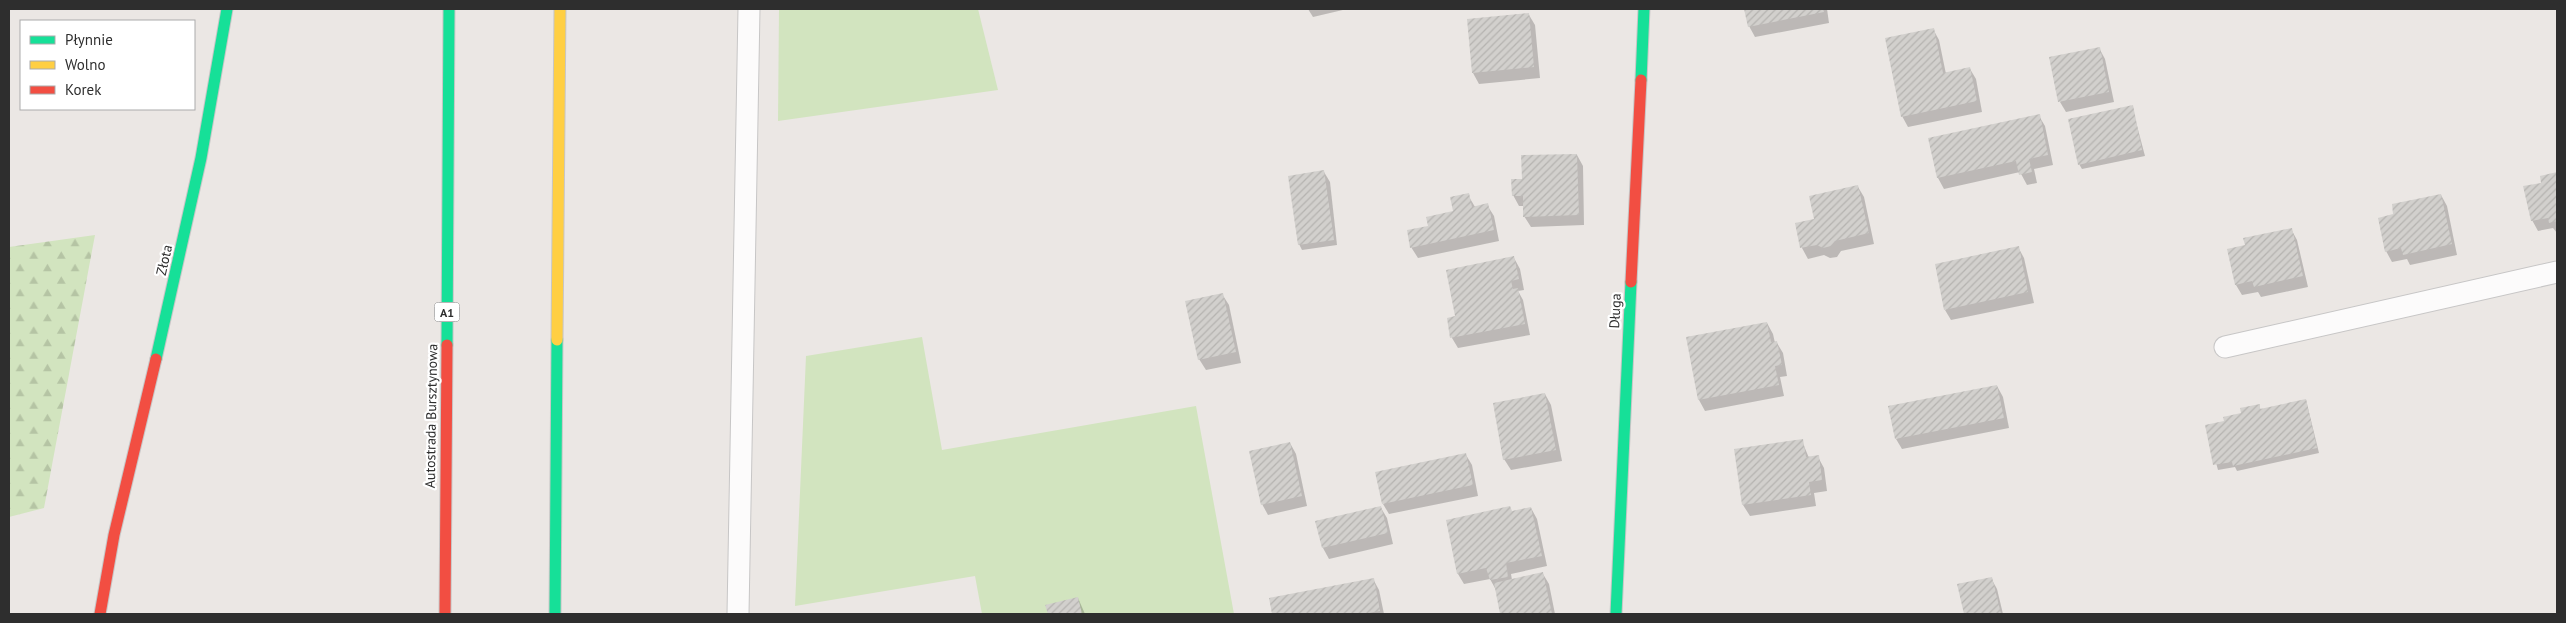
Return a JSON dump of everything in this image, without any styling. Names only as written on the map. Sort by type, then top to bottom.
[{"type":"main road","name":"Złota","points":[[100,614],[119,516],[187,226],[219,71],[227,9]]},
{"type":"main road","name":"Autostrada Bursztynowa","points":[[444,614],[449,9]]},
{"type":"main road","points":[[555,614],[560,9]]},
{"type":"main road","name":"Długa","points":[[1616,614],[1644,9]]},
{"type":"lane","points":[[738,614],[749,9]]},
{"type":"lane","points":[[2225,348],[2557,272]]},
{"type":"green space","points":[[779,9],[978,9],[998,90],[778,121]]},
{"type":"green space","points":[[95,235],[44,508],[9,517],[9,247]]},
{"type":"green space","points":[[922,337],[942,450],[1196,406],[1234,614],[982,614],[975,576],[795,606],[806,356]]},
{"type":"building","points":[[1744,9],[1823,9],[1824,12],[1748,27]]},
{"type":"building","points":[[1529,13],[1534,67],[1472,73],[1467,19]]},
{"type":"building","points":[[1934,28],[1943,73],[1970,67],[1977,101],[1901,117],[1885,38]]},
{"type":"building","points":[[2100,47],[2109,92],[2058,102],[2049,57]]},
{"type":"building","points":[[2133,105],[2142,150],[2078,165],[2068,119]]},
{"type":"building","points":[[2040,114],[2048,155],[2029,159],[2032,172],[2019,175],[2016,161],[1937,178],[1928,138]]},
{"type":"building","points":[[1577,154],[1579,215],[1523,217],[1523,196],[1512,196],[1511,179],[1522,179],[1521,155]]},
{"type":"building","points":[[1324,170],[1334,240],[1298,245],[1288,176]]},
{"type":"building","points":[[2557,172],[2557,221],[2549,223],[2548,218],[2531,221],[2523,186],[2541,183],[2540,176]]},
{"type":"building","points":[[1858,185],[1869,233],[1835,241],[1831,246],[1823,248],[1817,245],[1800,248],[1795,223],[1814,219],[1809,196]]},
{"type":"building","points":[[1469,193],[1472,207],[1488,203],[1494,230],[1410,248],[1407,230],[1428,226],[1426,217],[1453,211],[1450,197]]},
{"type":"building","points":[[2441,194],[2452,244],[2403,255],[2401,248],[2385,252],[2378,218],[2393,214],[2392,204]]},
{"type":"building","points":[[2292,228],[2303,276],[2254,287],[2252,281],[2235,285],[2227,249],[2245,245],[2243,238]]},
{"type":"building","points":[[2019,246],[2028,292],[1944,310],[1935,264]]},
{"type":"building","points":[[1514,256],[1519,279],[1511,281],[1513,289],[1518,288],[1525,324],[1450,338],[1447,318],[1455,316],[1446,270]]},
{"type":"building","points":[[1223,293],[1236,352],[1198,360],[1185,301]]},
{"type":"building","points":[[1767,322],[1771,342],[1777,341],[1782,365],[1775,366],[1779,385],[1698,400],[1686,337]]},
{"type":"building","points":[[1997,385],[2004,418],[1895,439],[1888,406]]},
{"type":"building","points":[[1545,393],[1556,450],[1503,460],[1493,403]]},
{"type":"building","points":[[2306,399],[2317,448],[2233,466],[2232,462],[2213,465],[2205,425],[2224,421],[2223,417],[2241,413],[2240,408],[2260,404],[2260,409]]},
{"type":"building","points":[[1803,439],[1806,457],[1819,455],[1822,480],[1809,482],[1811,495],[1742,505],[1734,449]]},
{"type":"building","points":[[1290,442],[1302,496],[1261,505],[1249,451]]},
{"type":"building","points":[[1466,453],[1473,485],[1382,504],[1375,472]]},
{"type":"building","points":[[1381,506],[1388,533],[1322,548],[1315,521]]},
{"type":"building","points":[[1510,506],[1512,511],[1531,507],[1542,556],[1506,563],[1508,577],[1490,580],[1486,568],[1457,574],[1446,520]]},
{"type":"building","points":[[1543,572],[1552,614],[1500,614],[1494,583]]},
{"type":"building","points":[[1992,577],[2001,614],[1964,614],[1957,584]]},
{"type":"building","points":[[1374,578],[1380,611],[1362,614],[1272,614],[1269,598]]},
{"type":"building","points":[[1078,597],[1082,614],[1048,614],[1045,605]]},
{"type":"traffic: fast","points":[[156,359],[201,158],[227,9]]},
{"type":"traffic: fast","points":[[447,345],[449,9]]},
{"type":"traffic: fast","points":[[1641,80],[1644,9]]},
{"type":"traffic: fast","points":[[1616,614],[1631,282]]},
{"type":"traffic: fast","points":[[555,614],[557,340]]},
{"type":"traffic: slow","points":[[557,340],[560,9]]},
{"type":"traffic: jam","points":[[1631,282],[1641,80]]},
{"type":"traffic: jam","points":[[445,614],[447,345]]},
{"type":"traffic: jam","points":[[100,614],[114,535],[156,359]]}]
